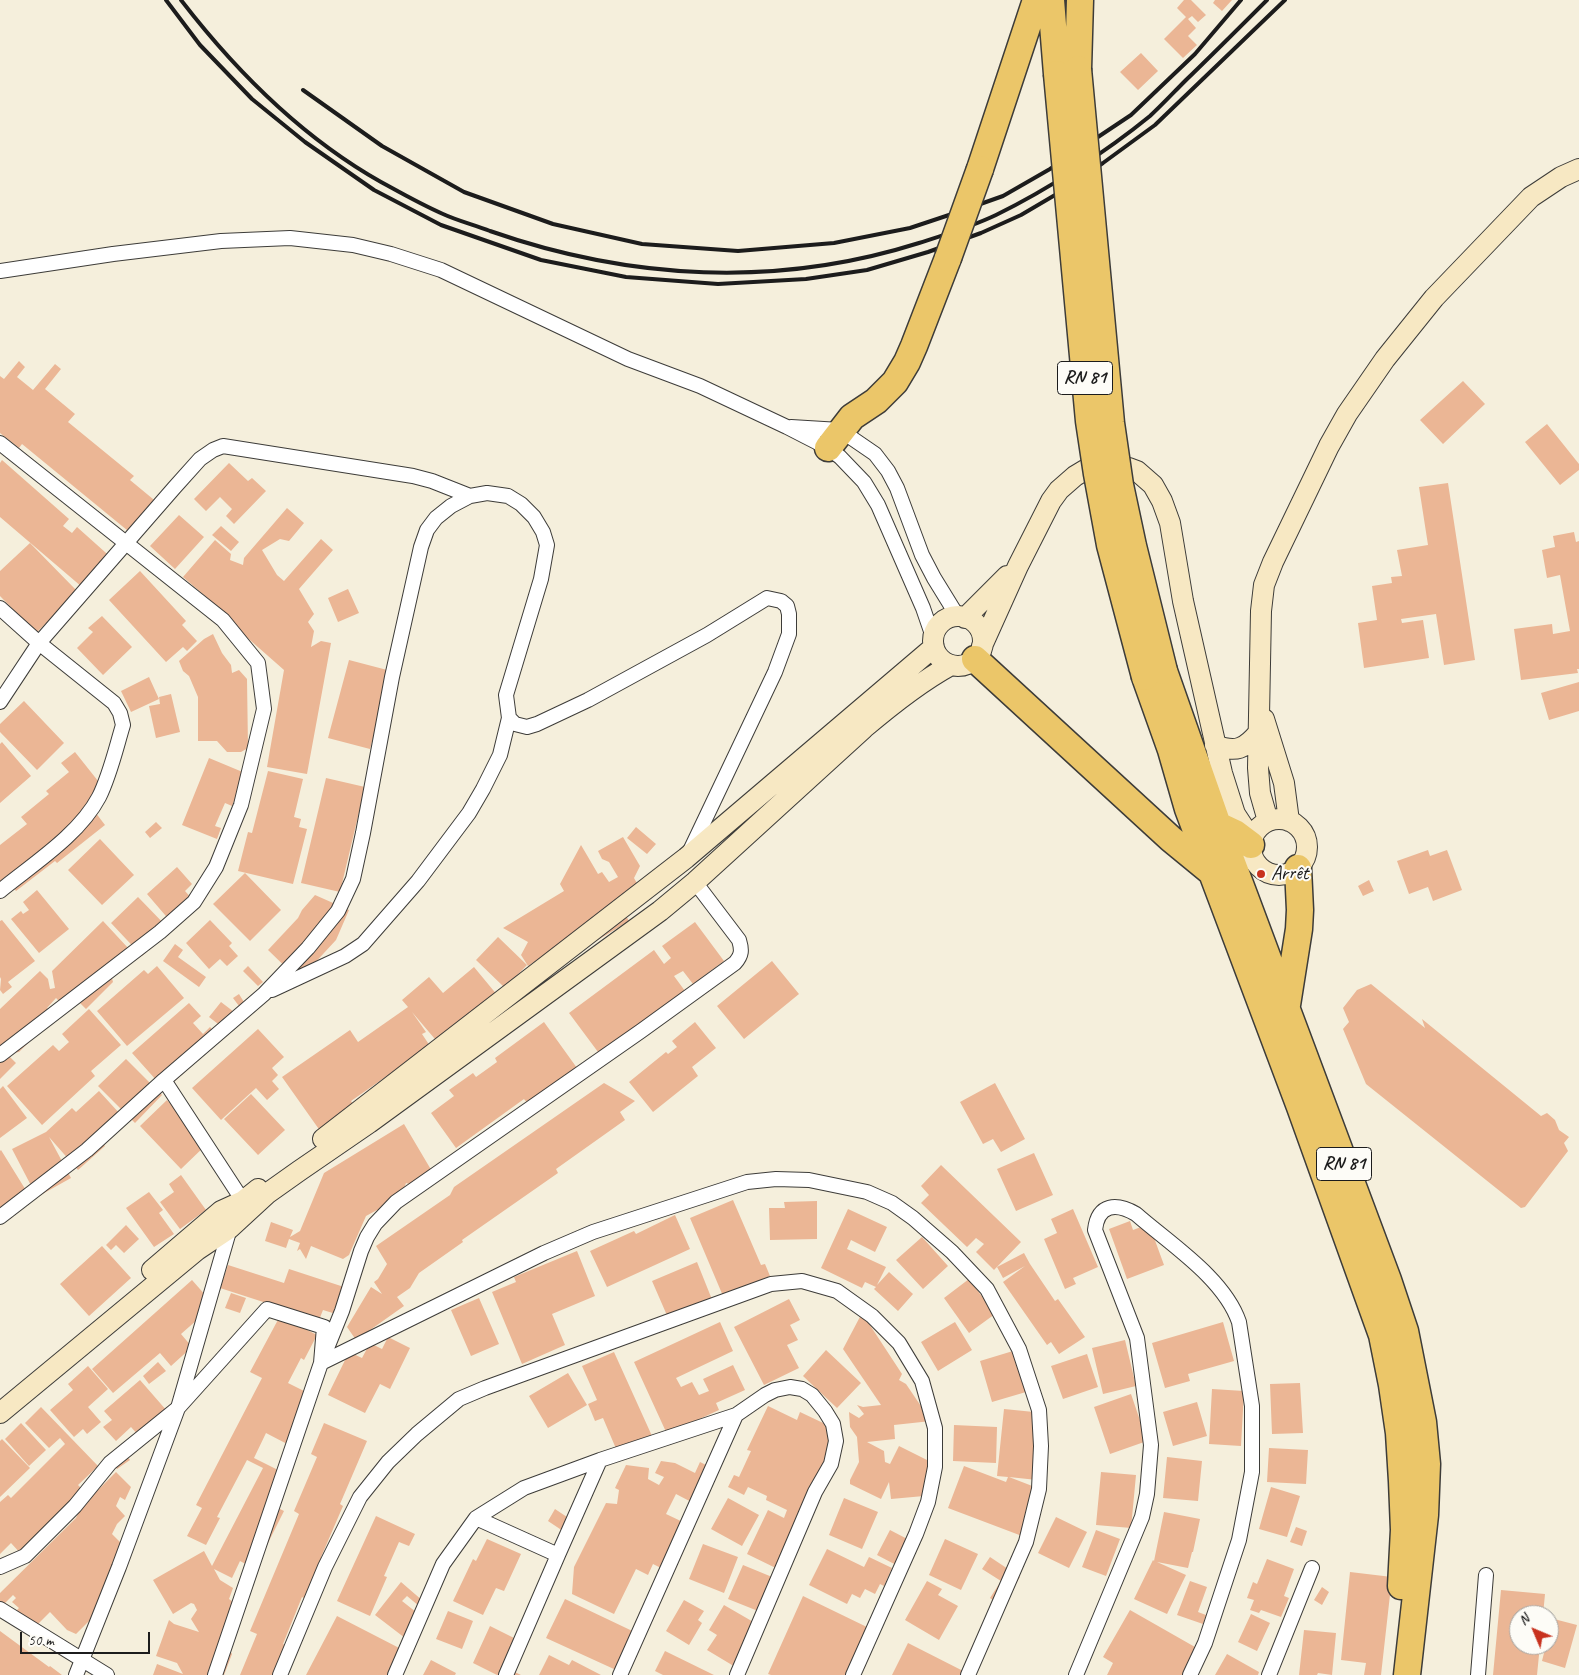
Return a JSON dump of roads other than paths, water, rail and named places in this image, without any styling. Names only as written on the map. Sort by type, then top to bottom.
[{"type":"highway","points":[[834,439],[852,417],[883,395],[896,382],[914,346],[980,169],[1036,0]]},
{"type":"highway","name":"RN 81","points":[[1051,0],[1067,71],[1089,420],[1096,474],[1110,545],[1155,674],[1218,825],[1388,1280],[1405,1331],[1424,1422],[1426,1464],[1425,1516],[1407,1675]]},
{"type":"highway","name":"RN 81","points":[[1067,71],[1080,0]]},
{"type":"highway","points":[[970,657],[1212,873]]},
{"type":"highway","name":"RN 81","points":[[1155,674],[1171,750],[1188,809],[1300,1107],[1382,1335],[1399,1433],[1404,1530],[1402,1578],[1390,1675]]},
{"type":"highway","points":[[1218,825],[1235,833],[1258,833]]},
{"type":"highway","points":[[1286,1009],[1300,910],[1298,868]]},
{"type":"street","points":[[1258,833],[1279,819],[1289,821],[1297,826],[1306,842],[1306,852],[1298,868],[1290,873],[1271,874],[1262,870],[1256,864],[1252,855],[1258,833],[1260,793],[1259,631],[1264,585],[1328,446],[1347,414],[1385,359],[1434,298],[1531,196],[1561,176],[1579,169]]},
{"type":"street","points":[[0,271],[113,254],[221,242],[290,238],[353,245],[391,254],[441,270],[628,359],[700,386],[787,427],[869,448],[888,471],[897,488],[922,554],[934,578],[962,617],[978,625],[981,632],[970,657]]},
{"type":"street","points":[[787,427],[834,439],[852,468],[873,495],[916,592],[940,658],[970,657]]},
{"type":"street","points":[[0,444],[223,620],[258,663],[264,709],[241,805],[216,867],[194,902],[160,932],[0,1055]]},
{"type":"street","points":[[0,702],[39,643],[200,459],[213,450],[223,446],[413,476],[432,481],[470,496]]},
{"type":"street","points":[[0,1413],[197,1250],[230,1228],[276,1188],[506,1024],[660,911],[696,882],[889,707],[938,672],[970,657],[1051,501],[1075,476],[1090,467],[1108,464],[1137,471],[1153,485],[1162,502],[1170,523],[1183,601],[1222,772],[1246,802],[1258,833]]},
{"type":"street","points":[[0,1218],[87,1150],[164,1080],[264,994],[308,948],[338,911],[353,879],[392,677],[421,548],[428,530],[436,518],[451,506],[470,496],[487,493],[508,496],[534,517],[543,532],[547,546],[541,579],[506,695],[509,718],[500,755],[470,813],[418,882],[363,944],[345,956],[264,994]]},
{"type":"street","points":[[0,1397],[221,1211],[243,1201],[686,858],[934,643],[935,633],[939,626],[951,618],[962,617],[1018,566]]},
{"type":"street","points":[[509,718],[515,724],[527,727],[537,724],[597,696],[708,635],[767,598],[780,601],[787,606],[789,634],[775,672],[686,858]]},
{"type":"street","points":[[0,608],[39,643],[114,703],[120,713],[123,725],[99,797],[87,815],[76,829],[0,892]]},
{"type":"street","points":[[1259,705],[1284,784],[1289,821]]},
{"type":"street","points":[[1216,745],[1227,750],[1236,750],[1245,746],[1259,732]]},
{"type":"street","points":[[215,1675],[321,1363],[342,1311],[367,1238],[383,1214],[396,1202],[735,963],[740,957],[742,949],[739,940],[696,882]]},
{"type":"street","points":[[164,1080],[243,1201]]},
{"type":"street","points":[[321,1363],[544,1253],[593,1232],[747,1182],[776,1179],[809,1180],[867,1192],[892,1203],[913,1218],[952,1252],[987,1289],[1019,1348],[1039,1410],[1041,1446],[1039,1490],[1026,1542],[968,1675]]},
{"type":"street","points":[[1076,1675],[1136,1534],[1148,1494],[1151,1445],[1137,1338],[1096,1230],[1096,1222],[1100,1214],[1106,1209],[1116,1206],[1136,1214],[1206,1274],[1224,1294],[1235,1311],[1238,1322],[1252,1406],[1252,1472],[1239,1540],[1205,1643],[1190,1675]]},
{"type":"street","points":[[76,1675],[119,1567],[178,1408],[230,1228]]},
{"type":"street","points":[[280,1675],[325,1567],[360,1497],[388,1462],[439,1414],[459,1399],[485,1388],[613,1341],[771,1284],[802,1281],[837,1291],[872,1316],[899,1343],[922,1380],[936,1428],[935,1467],[928,1502],[916,1534],[853,1675]]},
{"type":"street","points":[[0,1567],[25,1556],[75,1506],[110,1463],[178,1408],[267,1309],[324,1327],[321,1363]]},
{"type":"street","points":[[396,1675],[443,1564],[476,1518],[524,1488],[600,1460],[736,1415],[775,1390],[790,1387],[802,1389],[812,1395],[825,1411],[833,1424],[836,1441],[830,1464],[815,1492],[737,1675]]},
{"type":"street","points":[[620,1675],[736,1415]]},
{"type":"street","points":[[506,1675],[600,1460]]},
{"type":"street","points":[[476,1518],[558,1555]]},
{"type":"street","points":[[1269,1675],[1312,1568]]},
{"type":"street","points":[[1478,1675],[1486,1575]]},
{"type":"street","points":[[0,1609],[107,1675]]},
{"type":"railway","points":[[166,0],[200,45],[252,99],[305,142],[374,190],[441,225],[541,260],[626,277],[718,284],[806,279],[867,270],[928,252],[981,233],[1021,215],[1103,163],[1155,125],[1285,0]]},
{"type":"railway","points":[[181,0],[247,77],[298,124],[352,164],[419,203],[455,219],[490,231],[596,260],[650,268],[704,272],[758,272],[812,267],[866,257],[948,234],[996,215],[1076,170],[1150,116],[1267,0]]},
{"type":"railway","points":[[303,90],[382,146],[464,192],[553,224],[642,244],[738,251],[834,243],[910,228],[955,213],[1003,196],[1050,169],[1131,115],[1195,54],[1241,0]]},
{"type":"place","name":"Arrêt","points":[[1261,874]]}]
